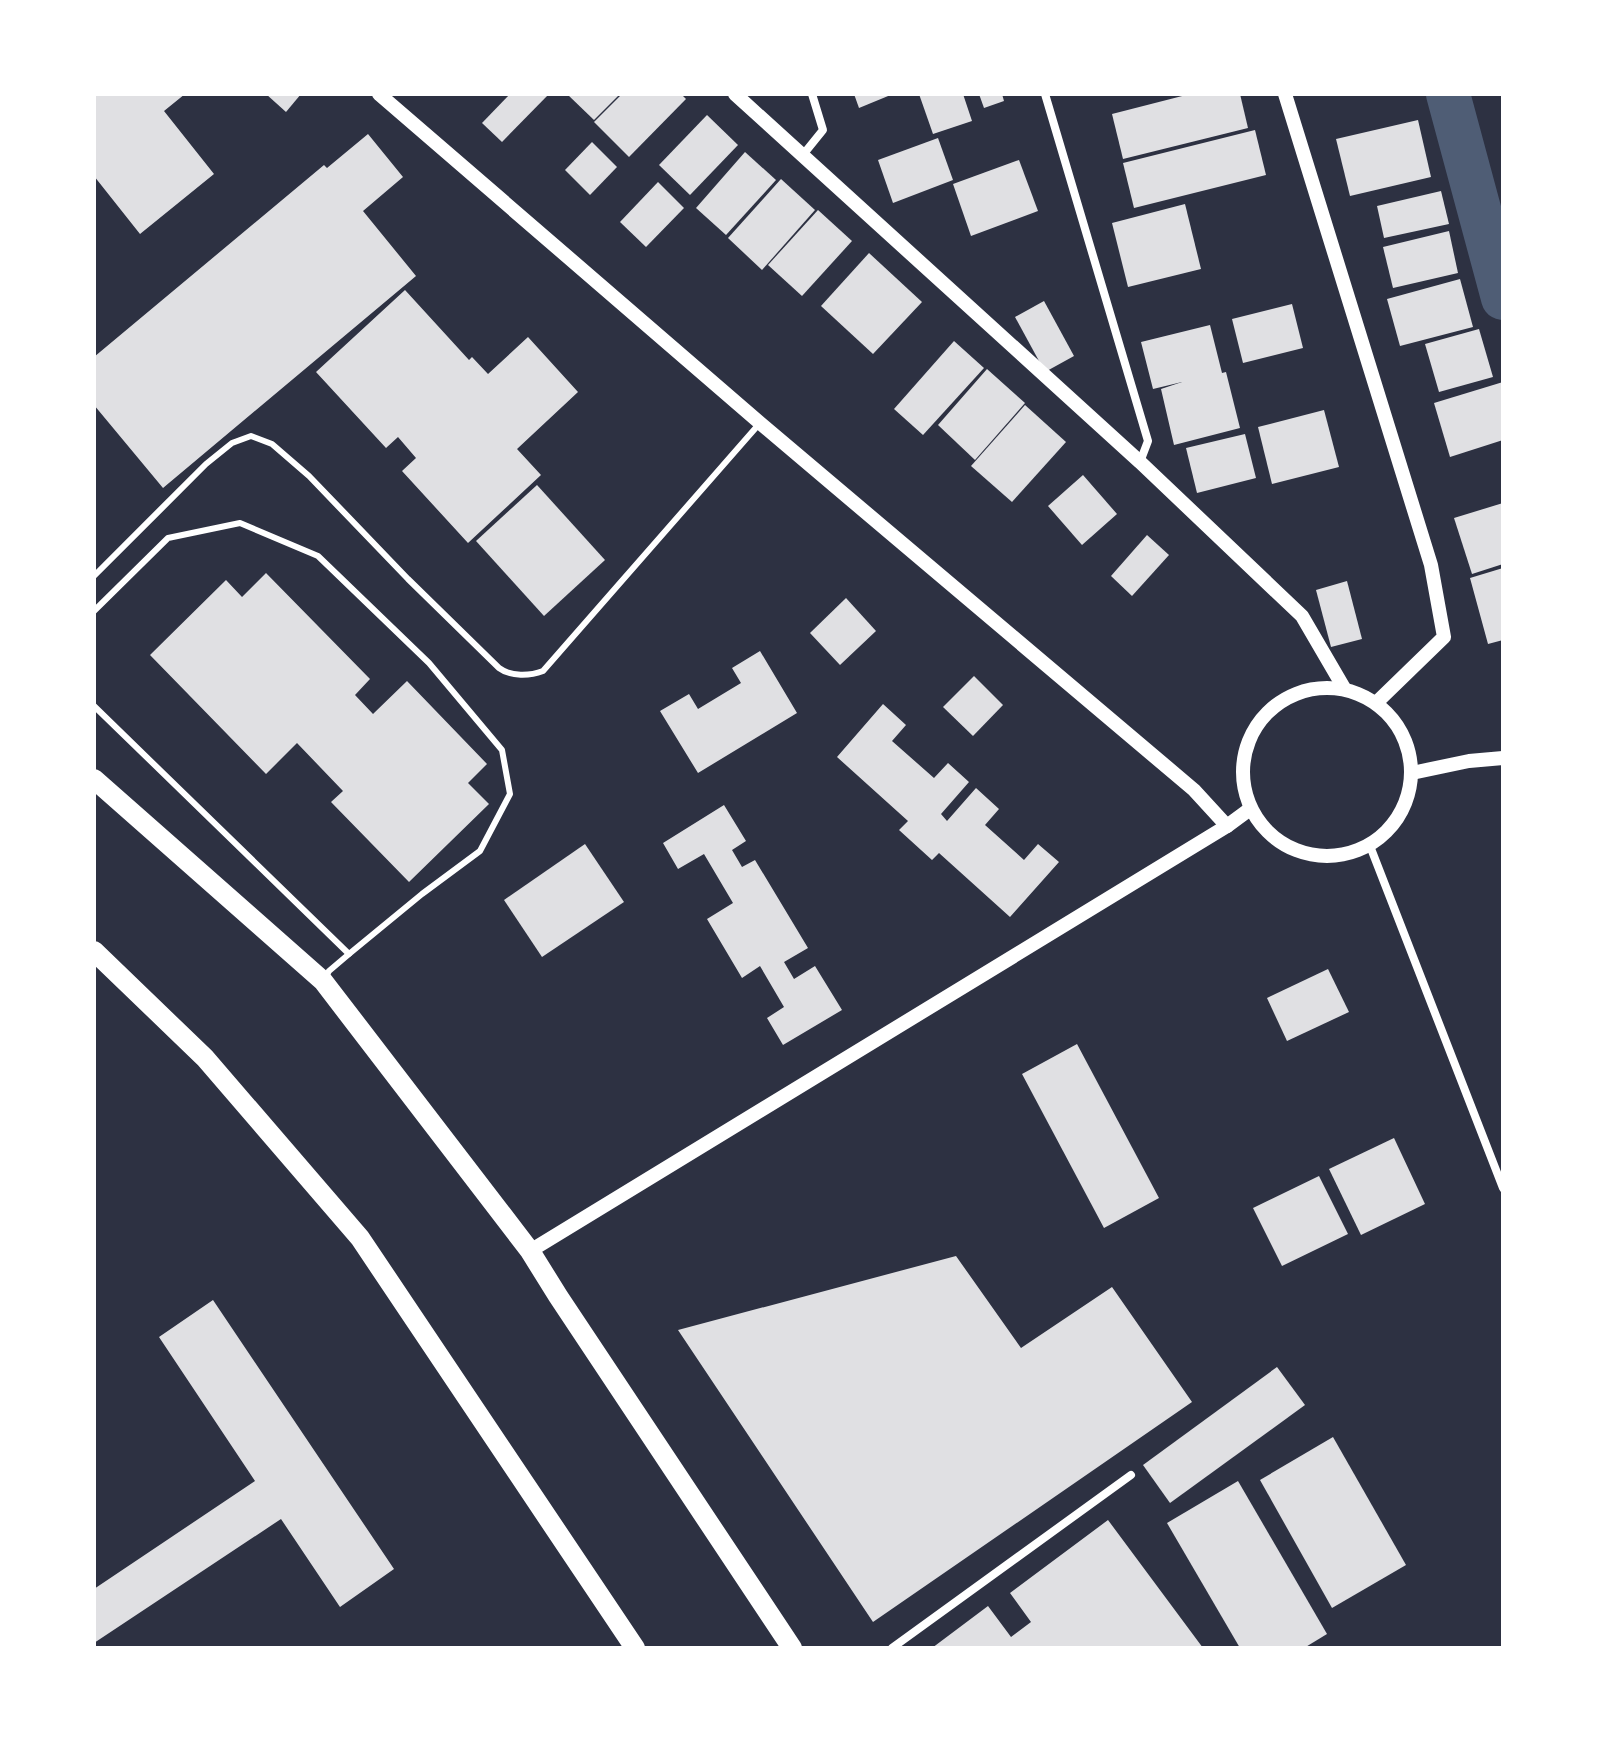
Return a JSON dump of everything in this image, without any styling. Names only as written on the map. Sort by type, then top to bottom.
[{"type":"main road","points":[[94,779],[323,981],[530,1251],[792,1648]]},
{"type":"main road","points":[[94,951],[205,1058],[360,1238],[635,1648]]},
{"type":"street","points":[[379,94],[760,423],[1194,790],[1227,826]]},
{"type":"street","points":[[735,94],[1140,462],[1302,616],[1344,688]]},
{"type":"street","points":[[802,156],[823,130],[812,94]]},
{"type":"street","points":[[1045,94],[1148,441],[1140,462]]},
{"type":"street","points":[[1285,94],[1431,565],[1444,637],[1376,703]]},
{"type":"street","points":[[1319,688],[1344,688],[1376,703],[1394,721],[1407,746],[1412,773],[1400,815],[1388,832],[1370,846],[1344,856],[1316,857],[1289,849],[1266,832],[1250,809],[1243,782],[1244,755],[1254,730],[1270,710],[1293,695],[1319,688]]},
{"type":"street","points":[[1412,773],[1469,761],[1503,758]]},
{"type":"street","points":[[530,1251],[1227,826],[1250,809]]},
{"type":"street","points":[[1370,846],[1503,1188]]},
{"type":"street","points":[[892,1648],[1131,1475]]},
{"type":"lane","points":[[94,576],[206,464],[232,443],[251,436],[272,444],[309,476],[499,668],[512,674],[538,673],[543,671],[760,423]]},
{"type":"lane","points":[[94,611],[168,538],[240,523],[318,556],[429,663],[502,750],[510,794],[480,851],[349,954],[329,971],[323,981]]},
{"type":"lane","points":[[94,706],[349,954]]},
{"type":"building","points":[[94,94],[185,94],[164,111],[214,174],[140,234],[94,176]]},
{"type":"building","points":[[266,94],[301,94],[286,112]]},
{"type":"building","points":[[510,94],[549,94],[502,142],[482,123]]},
{"type":"building","points":[[567,94],[620,94],[594,120]]},
{"type":"building","points":[[622,94],[681,94],[686,99],[629,157],[594,122]]},
{"type":"building","points":[[854,94],[893,94],[859,108]]},
{"type":"building","points":[[919,94],[963,94],[972,121],[933,134]]},
{"type":"building","points":[[979,94],[1002,94],[1004,101],[984,108]]},
{"type":"building","points":[[1190,94],[1240,94],[1248,128],[1123,159],[1112,114]]},
{"type":"building","points":[[707,115],[738,145],[690,195],[659,165]]},
{"type":"building","points":[[1418,120],[1431,177],[1350,196],[1336,139]]},
{"type":"building","points":[[1255,130],[1266,175],[1134,208],[1123,163]]},
{"type":"building","points":[[368,134],[403,177],[363,211],[416,276],[163,488],[94,405],[94,357],[324,165],[327,168]]},
{"type":"building","points":[[938,138],[953,180],[893,203],[878,160]]},
{"type":"building","points":[[592,142],[617,167],[590,195],[565,170]]},
{"type":"building","points":[[745,152],[776,180],[726,235],[696,208]]},
{"type":"building","points":[[1019,160],[1038,211],[971,236],[953,184]]},
{"type":"building","points":[[781,179],[815,210],[762,270],[728,238]]},
{"type":"building","points":[[658,182],[684,208],[646,247],[620,222]]},
{"type":"building","points":[[1441,191],[1449,224],[1384,238],[1377,206]]},
{"type":"building","points":[[1185,204],[1201,269],[1128,287],[1112,223]]},
{"type":"building","points":[[818,210],[852,241],[802,296],[768,265]]},
{"type":"building","points":[[1449,231],[1458,273],[1393,288],[1383,247]]},
{"type":"building","points":[[869,253],[922,302],[873,354],[821,306]]},
{"type":"building","points":[[1460,279],[1473,327],[1400,346],[1387,299]]},
{"type":"building","points":[[405,290],[469,360],[472,357],[488,374],[528,337],[578,392],[517,449],[541,475],[468,543],[402,471],[416,458],[398,437],[386,448],[316,372]]},
{"type":"building","points":[[1044,301],[1074,356],[1045,372],[1015,317]]},
{"type":"building","points":[[1292,304],[1303,348],[1243,363],[1232,319]]},
{"type":"building","points":[[1210,325],[1240,428],[1174,445],[1161,389],[1182,382],[1153,389],[1141,342]]},
{"type":"building","points":[[1479,329],[1493,377],[1439,392],[1425,344]]},
{"type":"building","points":[[954,341],[984,368],[923,435],[894,409]]},
{"type":"building","points":[[987,369],[1025,403],[975,460],[938,425]]},
{"type":"building","points":[[1503,382],[1503,440],[1450,457],[1434,403]]},
{"type":"building","points":[[1025,405],[1066,442],[1012,502],[971,466]]},
{"type":"building","points":[[1324,410],[1339,467],[1272,484],[1258,427]]},
{"type":"building","points":[[1245,434],[1256,478],[1197,493],[1186,448]]},
{"type":"building","points":[[1083,475],[1117,514],[1082,545],[1048,506]]},
{"type":"building","points":[[537,485],[605,560],[544,616],[476,541]]},
{"type":"building","points":[[1503,503],[1503,564],[1472,574],[1454,518]]},
{"type":"building","points":[[1147,535],[1169,555],[1132,596],[1111,576]]},
{"type":"building","points":[[1503,568],[1503,640],[1488,644],[1470,578]]},
{"type":"building","points":[[266,573],[370,679],[355,695],[373,714],[407,681],[487,764],[468,783],[489,804],[409,882],[331,802],[343,791],[297,743],[266,774],[150,655],[226,580],[242,597]]},
{"type":"building","points":[[1347,581],[1362,639],[1331,647],[1316,590]]},
{"type":"building","points":[[846,598],[876,631],[840,665],[810,633]]},
{"type":"building","points":[[760,651],[797,713],[698,773],[660,711],[689,694],[698,709],[741,683],[732,668]]},
{"type":"building","points":[[974,676],[1003,705],[973,736],[943,707]]},
{"type":"building","points":[[883,704],[906,725],[892,741],[934,778],[948,763],[969,782],[941,814],[947,821],[976,788],[999,809],[985,825],[1024,860],[1038,844],[1059,862],[1010,917],[939,853],[932,860],[899,830],[908,821],[837,757]]},
{"type":"building","points":[[724,805],[746,841],[732,850],[742,867],[755,860],[808,948],[784,962],[794,979],[815,966],[842,1010],[783,1045],[767,1018],[784,1007],[760,966],[742,978],[707,919],[733,903],[704,854],[678,869],[663,843]]},
{"type":"building","points":[[585,844],[624,902],[542,957],[504,900]]},
{"type":"building","points":[[1328,969],[1349,1012],[1287,1041],[1267,998]]},
{"type":"building","points":[[1077,1044],[1159,1198],[1104,1228],[1022,1074]]},
{"type":"building","points":[[1394,1138],[1425,1204],[1361,1235],[1329,1169]]},
{"type":"building","points":[[1319,1176],[1348,1234],[1282,1266],[1253,1208]]},
{"type":"building","points":[[956,1256],[1021,1348],[1112,1287],[1192,1402],[873,1622],[678,1330]]},
{"type":"building","points":[[213,1300],[394,1569],[340,1607],[281,1519],[94,1643],[94,1589],[255,1481],[159,1337]]},
{"type":"building","points":[[1277,1367],[1305,1405],[1170,1503],[1143,1465]]},
{"type":"building","points":[[1333,1437],[1406,1565],[1332,1608],[1260,1480]]},
{"type":"building","points":[[1238,1481],[1327,1634],[1304,1648],[1240,1648],[1167,1523]]},
{"type":"building","points":[[1108,1520],[1203,1648],[932,1648],[988,1606],[1011,1637],[1031,1622],[1010,1593]]},
{"type":"waterway","points":[[1448,94],[1503,298]]}]
